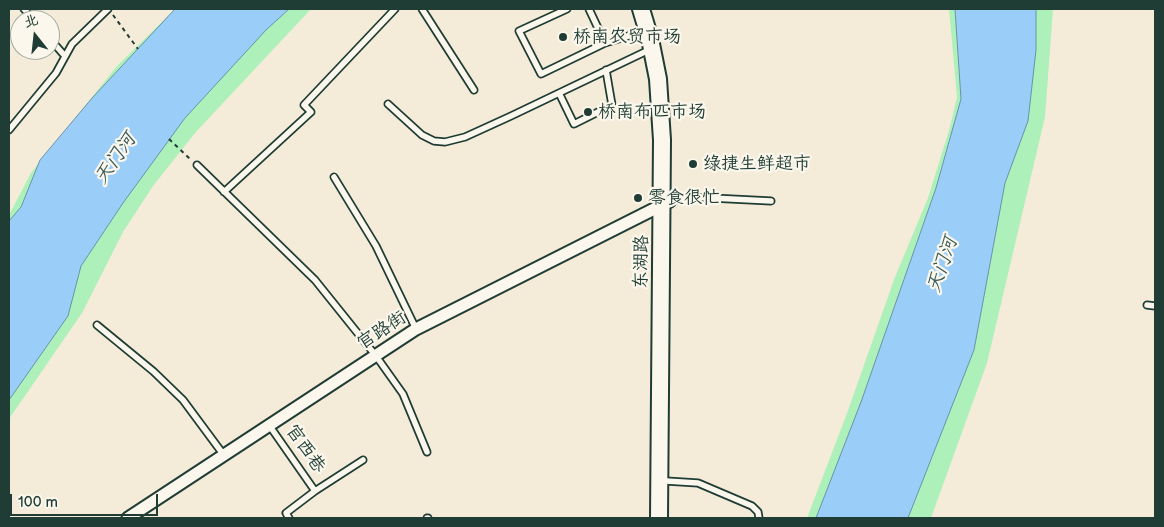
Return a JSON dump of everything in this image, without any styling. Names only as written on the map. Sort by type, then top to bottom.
[{"type":"main road","name":"东湖路","points":[[641,9],[647,30],[656,47]]},
{"type":"main road","name":"东湖路","points":[[649,9],[669,119],[659,518]]},
{"type":"main road","name":"东湖路","points":[[665,518],[666,203]]},
{"type":"street","name":"官路街","points":[[128,518],[416,329],[666,203]]},
{"type":"lane","points":[[9,130],[56,73],[64,55],[72,44],[108,9]]},
{"type":"lane","points":[[224,192],[311,112],[304,105],[395,9]]},
{"type":"lane","points":[[422,9],[474,90]]},
{"type":"lane","points":[[567,9],[520,31],[541,74],[605,43],[647,30]]},
{"type":"lane","points":[[589,9],[605,43]]},
{"type":"lane","points":[[388,104],[422,135],[434,141],[445,142],[466,137],[656,47]]},
{"type":"lane","points":[[60,50],[64,55]]},
{"type":"lane","points":[[559,93],[574,124],[612,105],[606,70]]},
{"type":"lane","points":[[197,165],[315,280],[376,356],[403,394],[427,452]]},
{"type":"lane","points":[[334,177],[376,246],[416,329]]},
{"type":"lane","points":[[666,203],[692,197],[771,201]]},
{"type":"lane","points":[[1148,305],[1155,306]]},
{"type":"lane","points":[[97,325],[183,400],[224,454]]},
{"type":"lane","name":"官西巷","points":[[269,425],[316,491]]},
{"type":"lane","points":[[289,518],[286,513],[363,460]]},
{"type":"lane","points":[[666,481],[691,481],[698,483],[752,506],[758,512],[759,518]]},
{"type":"path","points":[[108,9],[138,49]]},
{"type":"path","points":[[169,139],[197,165]]},
{"type":"green space","points":[[175,9],[311,9],[195,133],[153,186],[123,232],[82,313],[9,419],[9,215],[31,173],[117,66]]},
{"type":"green space","points":[[949,9],[1053,9],[1045,117],[987,363],[931,518],[807,518],[846,416],[895,277],[928,198],[950,127],[957,97]]},
{"type":"water","name":"天门河","points":[[175,9],[289,9],[266,30],[185,118],[123,203],[81,266],[68,316],[9,400],[9,221],[21,207],[40,160],[93,97]]},
{"type":"water","name":"天门河","points":[[955,9],[1036,9],[1036,50],[1028,121],[1005,183],[974,350],[908,518],[816,518],[861,402],[936,188],[961,99]]},
{"type":"place","name":"桥南农贸市场","points":[[563,37]]},
{"type":"place","name":"桥南布匹市场","points":[[588,112]]},
{"type":"place","name":"绿捷生鲜超市","points":[[693,164]]},
{"type":"place","name":"零食很忙","points":[[638,198]]}]
